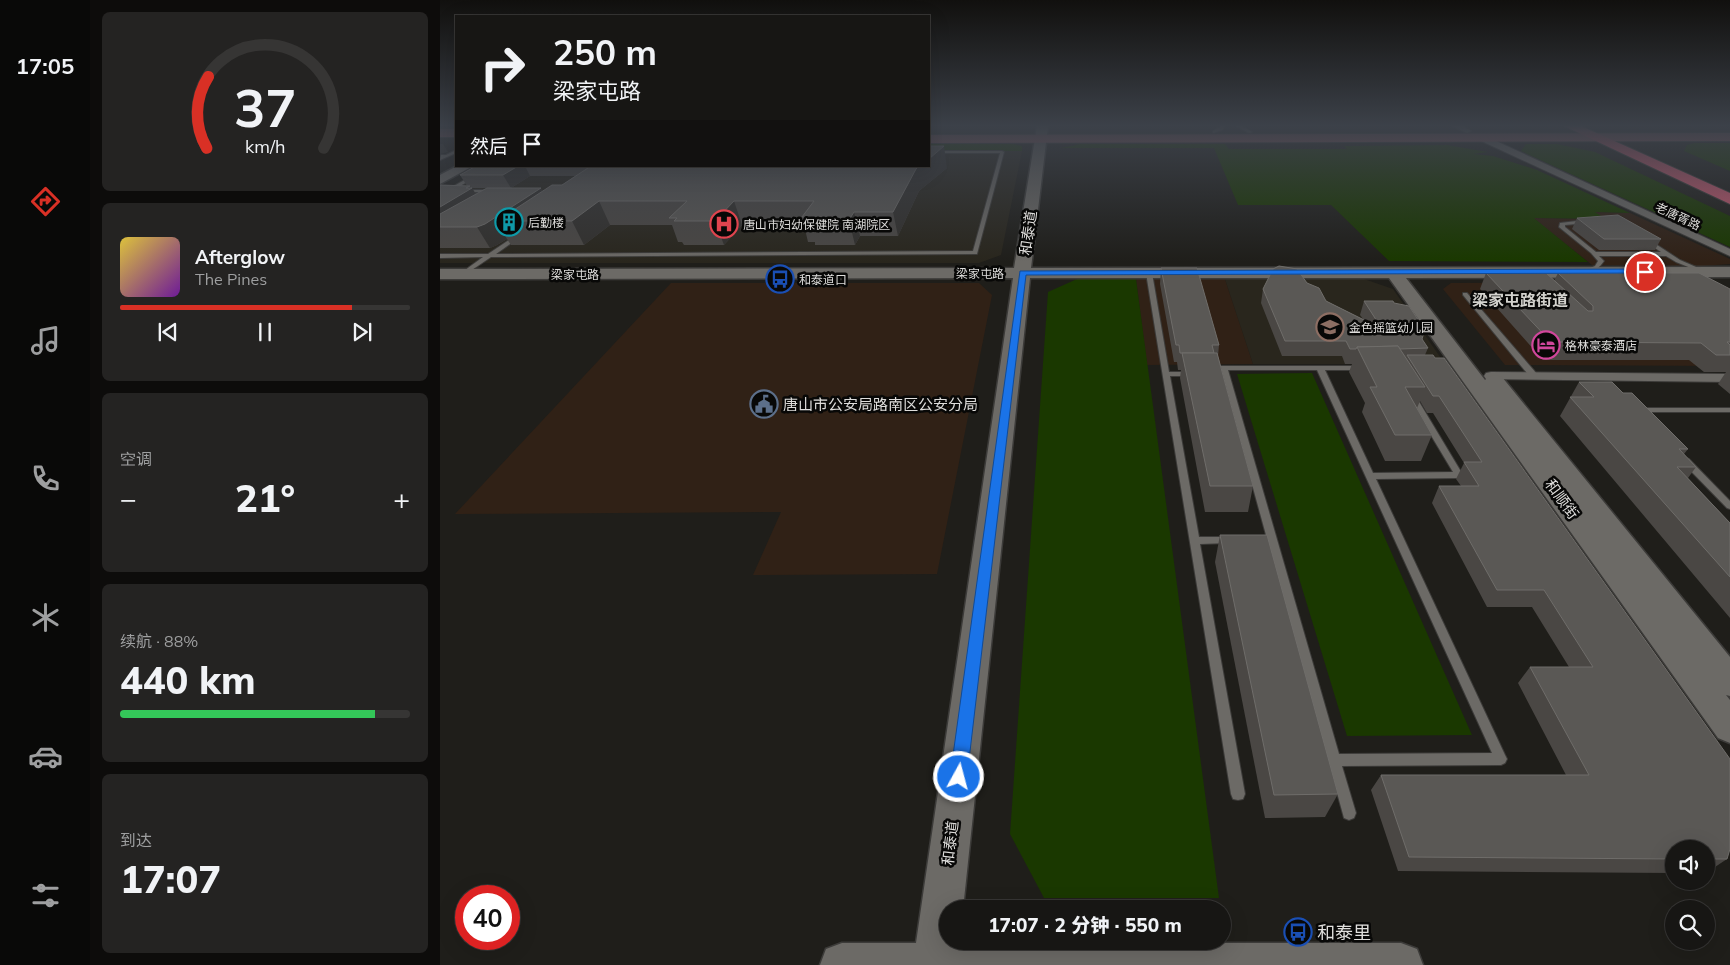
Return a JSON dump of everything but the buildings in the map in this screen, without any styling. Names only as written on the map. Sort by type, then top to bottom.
[{"type":"highway","points":[[1672,171],[1730,200]]},
{"type":"highway","points":[[1693,171],[1730,186]]},
{"type":"street","points":[[444,186],[461,171]]},
{"type":"street","name":"和泰道","points":[[935,965],[1036,171]]},
{"type":"street","name":"老唐胥路","points":[[1553,171],[1730,253]]},
{"type":"street","name":"梁家屯路","points":[[440,274],[1402,272],[1529,274],[1730,272]]},
{"type":"street","name":"和顺街","points":[[1402,272],[1458,367],[1730,727]]},
{"type":"street","name":"和顺街","points":[[1402,272],[1491,376],[1730,682]]},
{"type":"street","points":[[1491,376],[1606,380],[1730,378]]},
{"type":"street","points":[[842,965],[1401,965]]},
{"type":"lane","points":[[440,191],[444,186],[481,171]]},
{"type":"lane","points":[[440,256],[976,253],[997,171]]},
{"type":"lane","points":[[444,186],[501,191]]},
{"type":"lane","points":[[440,195],[444,186]]},
{"type":"lane","points":[[1586,272],[1598,267],[1601,261],[1562,224],[1594,222]]},
{"type":"lane","points":[[463,274],[520,234]]},
{"type":"lane","points":[[1643,238],[1689,267],[1704,272]]},
{"type":"lane","points":[[1578,239],[1585,239]]},
{"type":"lane","points":[[1595,254],[1668,254]]},
{"type":"lane","points":[[1149,273],[1238,794]]},
{"type":"lane","points":[[1465,294],[1534,376]]},
{"type":"lane","points":[[1214,374],[1224,368],[1376,368]]},
{"type":"lane","points":[[1224,368],[1268,540],[1349,813]]},
{"type":"lane","points":[[1320,368],[1501,758],[1334,760]]},
{"type":"lane","points":[[1166,374],[1195,374]]},
{"type":"lane","points":[[1370,476],[1459,475],[1409,392]]},
{"type":"lane","points":[[1642,417],[1632,407],[1730,410]]},
{"type":"lane","points":[[1683,458],[1730,506]]},
{"type":"lane","points":[[1194,541],[1243,540]]},
{"type":"shaded area","name":"唐山市妇幼保健院 南湖院区","points":[[479,171],[1018,171],[1001,255],[979,263],[440,263],[440,192]]},
{"type":"shaded area","points":[[1594,212],[1630,213],[1730,259],[1730,264],[1702,266],[1592,265],[1533,218],[1604,219]]},
{"type":"shaded area","points":[[1136,279],[1225,279],[1253,364],[1147,365]]},
{"type":"shaded area","name":"金色摇篮幼儿园","points":[[1225,279],[1364,279],[1393,289],[1445,364],[1253,364]]},
{"type":"shaded area","points":[[1704,282],[1730,366],[1505,365],[1443,289],[1451,283]]},
{"type":"shaded area","name":"唐山市公安局路南区公安分局","points":[[671,283],[979,283],[992,295],[937,574],[753,575],[781,512],[455,514]]},
{"type":"green space","points":[[1224,171],[1539,171],[1630,213],[1595,212],[1606,219],[1534,218],[1588,262],[1389,261],[1331,205],[1238,205]]},
{"type":"green space","points":[[1565,171],[1635,171],[1730,216],[1730,247]]},
{"type":"green space","points":[[1077,279],[1136,279],[1219,898],[1044,898],[1010,834],[1048,292]]},
{"type":"green space","points":[[1312,373],[1472,735],[1347,736],[1237,374]]},
{"type":"place","name":"后勤楼","points":[[509,222]]},
{"type":"place","name":"唐山市妇幼保健院 南湖院区","points":[[724,224]]},
{"type":"place","name":"和泰道口","points":[[780,279]]},
{"type":"place","name":"金色摇篮幼儿园","points":[[1330,327]]},
{"type":"place","name":"格林豪泰酒店","points":[[1546,345]]},
{"type":"place","name":"唐山市公安局路南区公安分局","points":[[764,404]]},
{"type":"place","name":"和泰里","points":[[1298,932]]},
{"type":"district","name":"梁家屯路街道","points":[[1520,300]]},
{"type":"route","points":[[959,777],[1022,273],[1645,272]]}]
